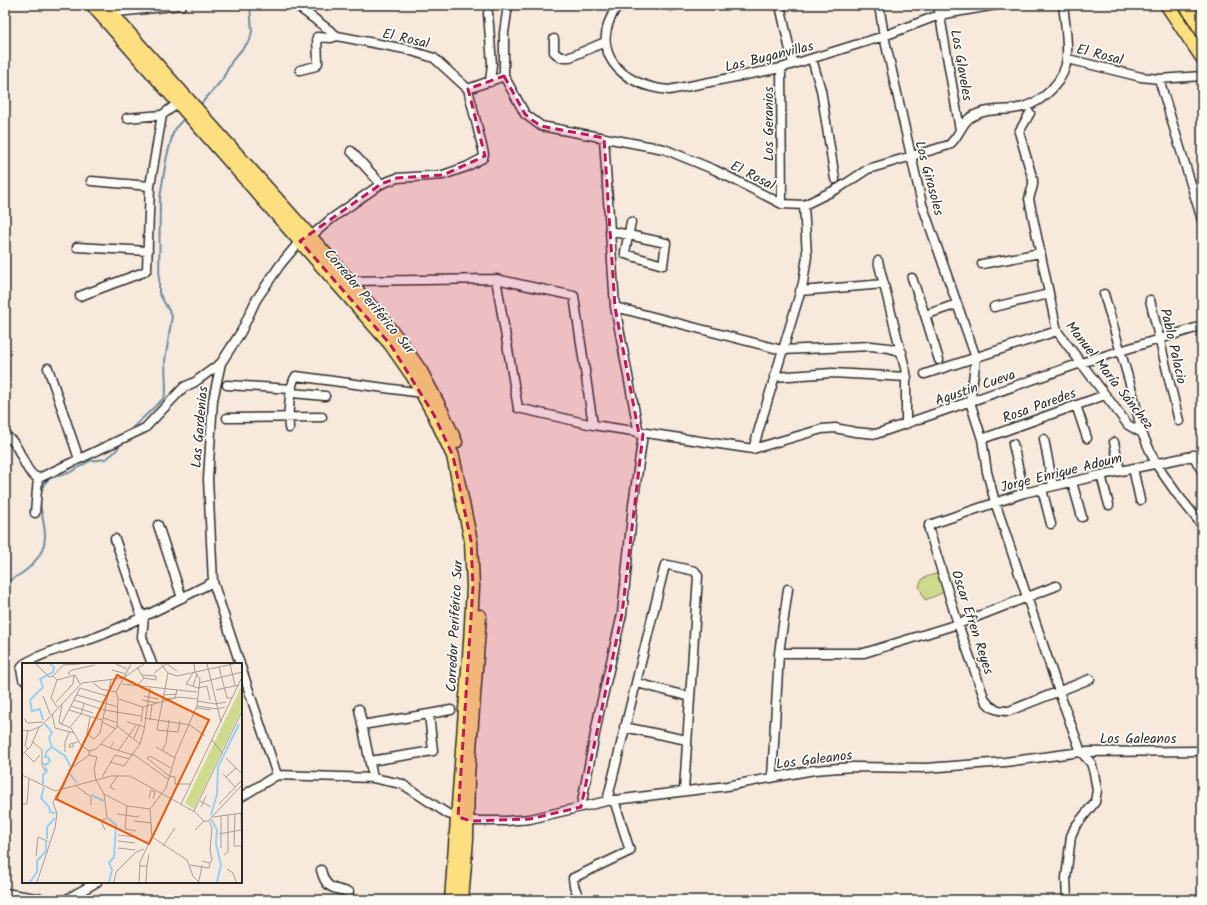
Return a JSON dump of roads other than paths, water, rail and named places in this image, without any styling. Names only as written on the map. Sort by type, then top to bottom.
[{"type":"highway","points":[[1167,5],[1202,57]]},
{"type":"highway","points":[[1186,5],[1202,32]]},
{"type":"main road","name":"Corredor Periférico Sur","points":[[101,8],[178,104],[305,239],[349,280],[397,337],[421,371],[442,410],[461,454],[470,491],[479,540],[481,590],[479,642],[468,776],[451,900]]},
{"type":"main road","name":"Corredor Periférico Sur","points":[[101,8],[305,239],[390,344],[422,393],[453,456],[471,541],[473,587],[463,818],[462,900]]},
{"type":"street","points":[[85,5],[101,8],[182,5]]},
{"type":"street","name":"El Rosal","points":[[296,5],[337,36],[405,49],[434,58],[468,88]]},
{"type":"street","points":[[468,88],[490,82],[504,76],[504,33],[508,5]]},
{"type":"street","points":[[554,39],[554,52],[560,57],[570,56],[605,42],[607,28],[618,5]]},
{"type":"street","points":[[780,5],[793,64]]},
{"type":"street","name":"Los Girasoles","points":[[878,5],[910,156],[922,204],[975,355]]},
{"type":"street","name":"Los Glaveles","points":[[938,5],[960,130]]},
{"type":"street","name":"Las Buganvillas","points":[[605,42],[606,50],[614,65],[625,76],[652,89],[668,90],[685,88],[781,68],[884,36],[939,15],[996,5]]},
{"type":"street","points":[[1063,5],[1068,59]]},
{"type":"street","points":[[488,13],[492,64],[490,82]]},
{"type":"street","points":[[300,70],[316,66],[318,63],[316,37],[331,38],[337,36]]},
{"type":"street","points":[[812,59],[821,90],[835,179]]},
{"type":"street","name":"El Rosal","points":[[504,76],[525,114],[541,126],[664,149],[715,170],[782,204],[804,205],[839,188],[868,169],[949,145],[956,139],[966,120],[980,112],[1023,107],[1043,98],[1054,86],[1063,72],[1068,59],[1141,77],[1159,79],[1202,76]]},
{"type":"street","name":"Los Geranios","points":[[781,68],[782,204]]},
{"type":"street","points":[[1159,79],[1202,220]]},
{"type":"street","name":"Las Gardenias","points":[[240,663],[213,582],[208,479],[213,400],[221,363],[241,332],[256,300],[280,265],[305,239],[331,218],[381,184],[397,178],[443,174],[466,167],[483,158],[484,154],[468,88]]},
{"type":"street","points":[[127,118],[162,115],[178,104]]},
{"type":"street","name":"Manuel María Sánchez","points":[[1030,113],[1019,132],[1033,180],[1029,199],[1057,331],[1128,425],[1142,433],[1156,464],[1177,494],[1202,525]]},
{"type":"street","points":[[80,296],[144,272],[148,264],[150,186],[162,115]]},
{"type":"street","points":[[580,807],[597,720],[622,614],[641,434],[615,307],[604,138]]},
{"type":"street","points":[[351,151],[381,184]]},
{"type":"street","points":[[91,181],[150,186]]},
{"type":"street","points":[[1192,188],[1202,208]]},
{"type":"street","points":[[496,279],[518,408],[641,434],[753,449],[800,291],[807,256],[804,205]]},
{"type":"street","points":[[610,231],[629,234],[666,243],[663,265],[627,256],[625,252],[629,234],[631,222]]},
{"type":"street","points":[[77,247],[148,251]]},
{"type":"street","points":[[982,264],[1040,253]]},
{"type":"street","points":[[878,261],[902,352],[907,377],[906,424]]},
{"type":"street","points":[[912,278],[939,360]]},
{"type":"street","points":[[349,280],[496,279],[574,296],[593,425]]},
{"type":"street","points":[[800,291],[884,284]]},
{"type":"street","points":[[994,307],[1049,294]]},
{"type":"street","points":[[1104,294],[1121,350],[1142,433]]},
{"type":"street","name":"Pablo Palacio","points":[[1150,300],[1158,339],[1179,421]]},
{"type":"street","points":[[925,315],[957,304]]},
{"type":"street","points":[[615,307],[782,350],[871,346],[889,348],[902,352]]},
{"type":"street","name":"Agustin Cueva","points":[[753,449],[822,429],[835,428],[876,434],[1081,363],[1202,326]]},
{"type":"street","points":[[925,374],[975,355],[1057,331]]},
{"type":"street","points":[[975,355],[970,402],[982,439],[987,472],[995,502],[1028,596],[1059,692],[1081,752],[1093,768],[1097,796],[1095,802],[1075,827],[1071,836],[1066,878],[1067,900]]},
{"type":"street","points":[[38,478],[145,428],[184,387],[196,382],[221,363]]},
{"type":"street","points":[[48,368],[79,459]]},
{"type":"street","points":[[774,377],[832,373],[907,377]]},
{"type":"street","points":[[289,428],[288,417],[294,380],[300,376],[422,393]]},
{"type":"street","points":[[227,385],[292,391],[325,396]]},
{"type":"street","name":"Rosa Paredes","points":[[982,439],[1105,395]]},
{"type":"street","points":[[1076,405],[1086,438]]},
{"type":"street","points":[[227,418],[322,417]]},
{"type":"street","points":[[5,436],[9,437],[14,443],[32,474],[38,478]]},
{"type":"street","points":[[1044,439],[1053,486]]},
{"type":"street","points":[[1114,442],[1120,471]]},
{"type":"street","points":[[1013,444],[1024,493]]},
{"type":"street","name":"Jorge Enrique Adoum","points":[[929,525],[1024,493],[1202,454]]},
{"type":"street","points":[[1193,455],[1202,470]]},
{"type":"street","points":[[1133,468],[1140,500]]},
{"type":"street","points":[[1101,475],[1109,505]]},
{"type":"street","points":[[35,514],[38,478]]},
{"type":"street","points":[[1072,482],[1082,517]]},
{"type":"street","points":[[1042,489],[1051,524]]},
{"type":"street","points":[[158,525],[182,598]]},
{"type":"street","name":"Oscar Efren Reyes","points":[[929,525],[929,530],[958,624],[985,700],[989,706],[995,710],[1009,711],[1059,692]]},
{"type":"street","points":[[115,539],[140,612],[144,616],[142,637],[152,663]]},
{"type":"street","points":[[580,900],[574,886],[573,878],[630,851],[611,800],[624,727],[637,683],[665,565],[695,571],[698,576],[684,790]]},
{"type":"street","points":[[25,663],[38,656],[97,637],[213,582]]},
{"type":"street","points":[[779,653],[864,653],[958,624],[1056,586]]},
{"type":"street","points":[[772,778],[779,653],[788,589]]},
{"type":"street","points":[[22,666],[20,669],[22,676]]},
{"type":"street","points":[[242,670],[276,776]]},
{"type":"street","points":[[1059,692],[1090,679]]},
{"type":"street","points":[[637,683],[690,697]]},
{"type":"street","points":[[359,709],[373,778]]},
{"type":"street","points":[[362,725],[451,710]]},
{"type":"street","points":[[370,761],[433,751],[429,714]]},
{"type":"street","points":[[624,727],[687,740]]},
{"type":"street","name":"Los Galeanos","points":[[463,818],[506,821],[530,820],[611,800],[727,786],[814,770],[853,766],[926,768],[1005,762],[1081,752],[1202,751]]},
{"type":"street","points":[[242,795],[276,776],[373,778],[402,784],[448,814],[463,818]]},
{"type":"street","points":[[320,870],[323,880],[328,886],[349,892]]},
{"type":"street","points":[[65,900],[95,883]]},
{"type":"street","points":[[5,893],[48,900]]},
{"type":"waterway","points":[[199,106],[222,80],[232,61],[250,40],[252,31],[250,5]]},
{"type":"waterway","points":[[127,433],[164,398],[166,390],[165,361],[172,316],[159,293],[160,198],[166,160],[173,133],[185,118]]},
{"type":"waterway","points":[[40,494],[44,484],[50,478],[69,473],[90,461],[106,459],[115,452],[122,442]]},
{"type":"waterway","points":[[5,582],[19,575],[32,565],[44,544],[45,536],[40,499]]}]
